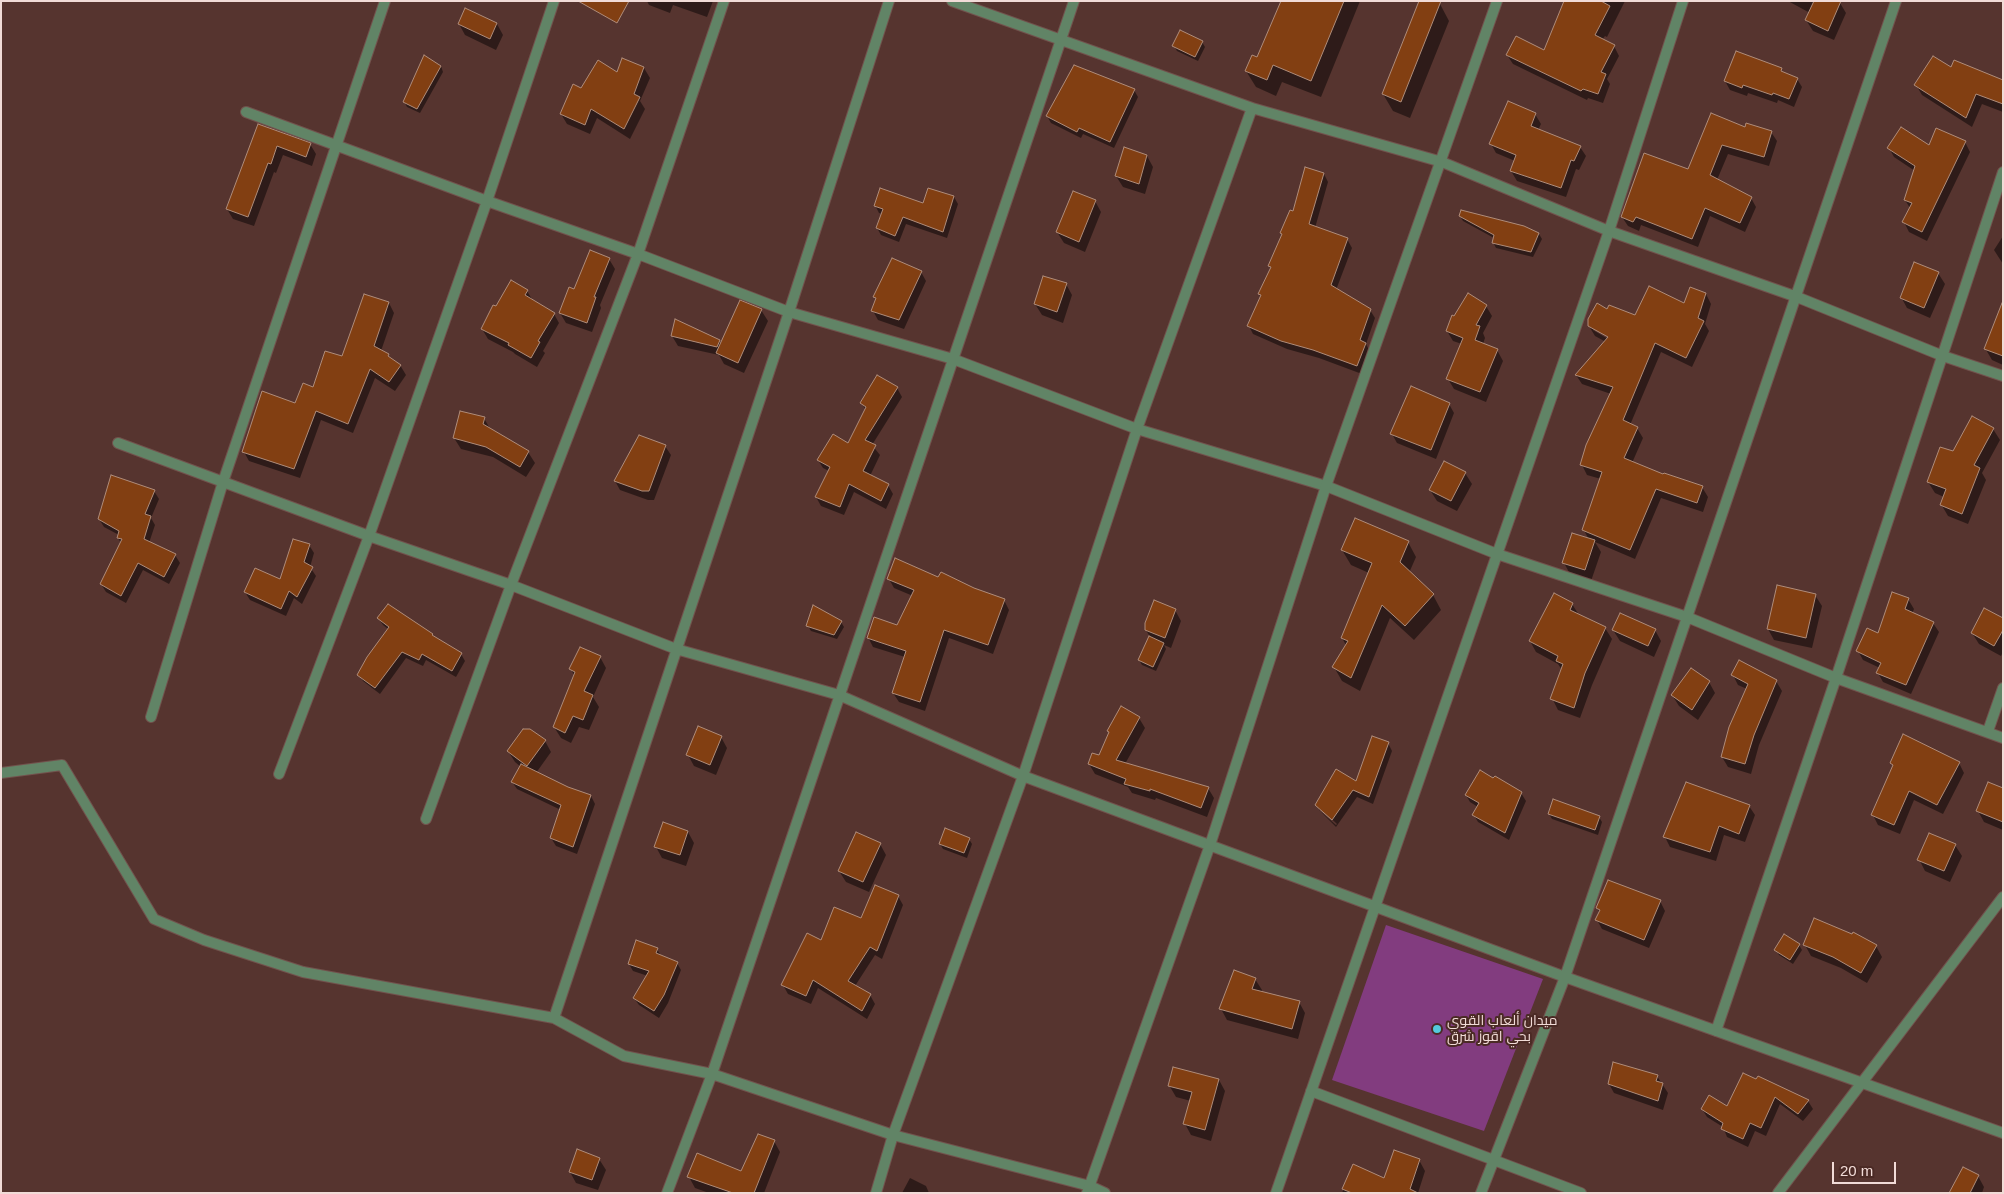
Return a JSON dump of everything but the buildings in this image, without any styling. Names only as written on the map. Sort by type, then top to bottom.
[{"type":"street","points":[[151,718],[223,482],[385,1]]},
{"type":"street","points":[[279,774],[369,536],[487,201],[554,1]]},
{"type":"street","points":[[426,819],[511,585],[638,254],[724,1]]},
{"type":"street","points":[[554,1018],[789,312],[889,1]]},
{"type":"street","points":[[952,1],[1252,108],[1442,162],[1609,231],[1797,297],[1943,356],[2003,376]]},
{"type":"street","points":[[667,1193],[712,1074],[1074,1]]},
{"type":"street","points":[[1088,1189],[1210,844],[1326,486],[1442,162],[1497,1]]},
{"type":"street","points":[[1276,1193],[1609,231],[1683,1]]},
{"type":"street","points":[[1481,1193],[1565,977],[1896,1]]},
{"type":"street","points":[[876,1193],[893,1135],[1023,776],[1136,429],[1252,108]]},
{"type":"street","points":[[246,112],[487,201],[638,254],[789,312],[953,359],[1136,429],[1326,486],[1497,554],[1687,617],[1836,678],[1988,731],[2003,738]]},
{"type":"street","points":[[1716,1031],[1836,678],[2003,172]]},
{"type":"street","points":[[118,443],[369,536],[511,585],[676,649],[839,695],[1023,776],[1565,977],[2003,1134]]},
{"type":"street","points":[[1988,731],[2003,688]]},
{"type":"street","points":[[1,773],[62,765],[154,919],[204,940],[303,972],[554,1018],[624,1056],[712,1074],[893,1135],[1105,1193]]},
{"type":"street","points":[[1778,1193],[2003,897]]},
{"type":"street","points":[[1311,1091],[1581,1193]]},
{"type":"shaded area","name":"ميدان ألعاب القوي بحي اقوز شرق","points":[[1386,925],[1543,979],[1484,1131],[1332,1080]]},
{"type":"place","name":"ميدان ألعاب القوي بحي اقوز شرق","points":[[1437,1029]]}]
